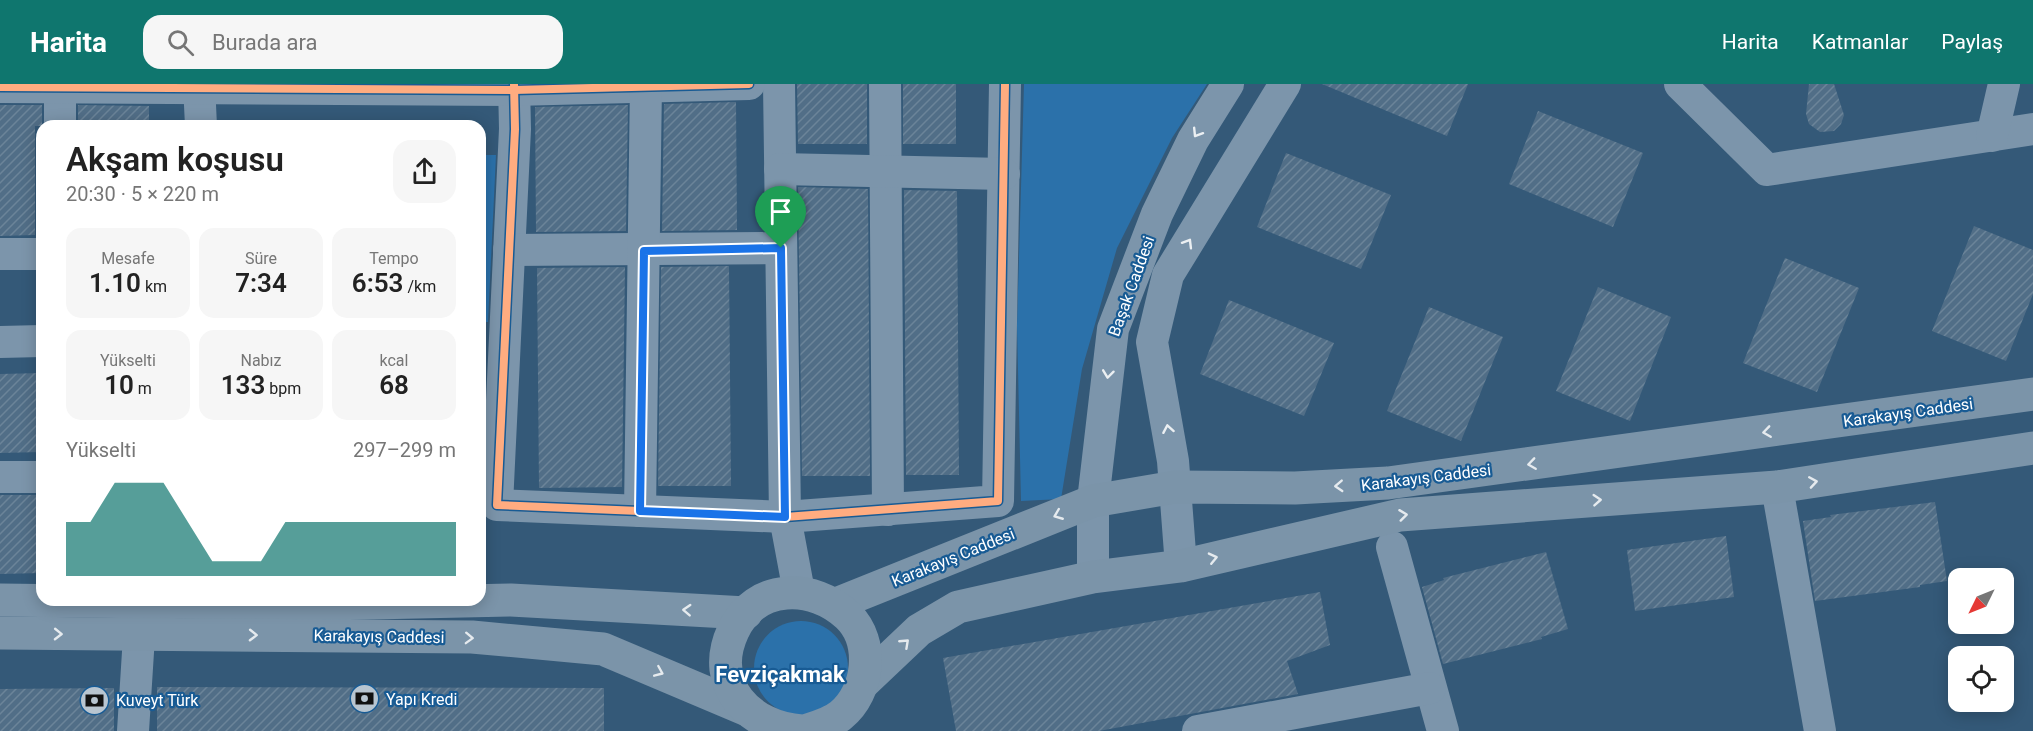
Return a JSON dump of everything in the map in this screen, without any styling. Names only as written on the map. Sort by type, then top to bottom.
[{"type":"main road","name":"Karakayış Caddesi","points":[[836,604],[1093,501],[1175,487],[1295,488],[1388,483],[2033,394]]},
{"type":"main road","name":"Karakayış Caddesi","points":[[862,684],[919,630],[958,607],[1093,578],[1181,566],[1400,515],[1777,488],[2033,448]]},
{"type":"main road","points":[[799,592],[818,595],[836,604],[852,620],[863,642],[866,665],[862,684],[841,723],[803,731],[782,730],[756,721],[733,692],[727,672],[727,651],[733,630],[746,613],[761,601],[779,594],[799,592]]},
{"type":"main road","name":"Karakayış Caddesi","points":[[0,600],[36,600]]},
{"type":"main road","name":"Karakayış Caddesi","points":[[486,601],[746,613]]},
{"type":"main road","name":"Karakayış Caddesi","points":[[0,633],[139,636],[472,637],[603,649],[756,721]]},
{"type":"street","points":[[0,87],[514,87],[749,84]]},
{"type":"street","points":[[779,84],[785,517],[799,592]]},
{"type":"street","points":[[885,84],[888,510]]},
{"type":"street","points":[[514,87],[509,250],[492,340],[489,475],[497,505],[785,517],[998,501],[1005,84]]},
{"type":"street","name":"Başak Caddesi","points":[[1093,578],[1093,501],[1113,329],[1157,214],[1192,140],[1228,84]]},
{"type":"street","name":"Başak Caddesi","points":[[1181,566],[1173,461],[1152,342],[1168,275],[1285,84]]},
{"type":"street","points":[[1680,84],[1767,170],[2033,129]]},
{"type":"street","points":[[1992,136],[2004,84]]},
{"type":"street","points":[[640,511],[646,85]]},
{"type":"street","points":[[60,86],[60,120]]},
{"type":"street","points":[[199,86],[201,120]]},
{"type":"street","points":[[780,169],[1004,174]]},
{"type":"street","points":[[509,250],[644,251],[781,248]]},
{"type":"street","points":[[0,254],[36,254]]},
{"type":"street","points":[[0,342],[36,341]]},
{"type":"street","points":[[0,477],[36,477]]},
{"type":"street","points":[[1777,488],[1820,731]]},
{"type":"street","points":[[1392,547],[1443,731]]},
{"type":"street","points":[[133,731],[139,636]]},
{"type":"street","points":[[1197,731],[1430,688]]},
{"type":"shaded area","points":[[1024,84],[1207,84],[1172,138],[1117,248],[1082,369],[1061,499],[1021,501],[1017,326]]},
{"type":"shaded area","points":[[486,155],[496,155],[488,322],[486,322]]},
{"type":"shaded area","points":[[801,621],[819,625],[834,635],[844,650],[848,668],[844,686],[834,701],[819,711],[801,715],[783,711],[768,701],[758,686],[754,668],[758,650],[768,635],[783,625]]},
{"type":"building","points":[[797,84],[867,84],[867,144],[798,144]]},
{"type":"building","points":[[903,84],[956,84],[956,144],[903,144]]},
{"type":"building","points":[[1322,84],[1468,84],[1447,136]]},
{"type":"building","points":[[1809,84],[1834,84],[1844,115],[1841,124],[1834,131],[1820,132],[1809,124],[1806,114]]},
{"type":"building","points":[[736,102],[737,230],[662,231],[664,104]]},
{"type":"building","points":[[0,105],[42,105],[42,120],[36,120],[35,126],[35,235],[0,236]]},
{"type":"building","points":[[78,105],[149,106],[149,120],[78,120]]},
{"type":"building","points":[[628,105],[626,231],[536,232],[535,107]]},
{"type":"building","points":[[1538,111],[1643,153],[1613,227],[1509,184]]},
{"type":"building","points":[[1286,153],[1391,195],[1361,269],[1257,227]]},
{"type":"building","points":[[798,187],[868,189],[870,476],[802,476]]},
{"type":"building","points":[[904,190],[957,191],[959,475],[906,475]]},
{"type":"building","points":[[1974,226],[2033,250],[2033,294],[2006,361],[1932,331]]},
{"type":"building","points":[[1785,258],[1859,288],[1817,392],[1743,363]]},
{"type":"building","points":[[729,266],[731,486],[658,486],[661,267]]},
{"type":"building","points":[[625,267],[622,487],[539,488],[537,268]]},
{"type":"building","points":[[1598,287],[1671,317],[1630,421],[1556,391]]},
{"type":"building","points":[[1229,300],[1334,343],[1304,416],[1200,374]]},
{"type":"building","points":[[1429,307],[1503,337],[1461,441],[1387,411]]},
{"type":"building","points":[[36,373],[36,452],[0,453],[0,374]]},
{"type":"building","points":[[0,495],[36,495],[36,573],[0,574]]},
{"type":"building","points":[[1935,502],[1947,581],[1920,585],[1920,587],[1815,601],[1803,521],[1831,517],[1830,515]]},
{"type":"building","points":[[1726,536],[1734,597],[1635,611],[1627,550]]},
{"type":"building","points":[[1546,552],[1568,629],[1541,637],[1542,639],[1443,664],[1422,587],[1444,580],[1443,578]]},
{"type":"building","points":[[1320,592],[1330,645],[1287,661],[1298,694],[1099,731],[956,731],[943,658]]},
{"type":"building","points":[[157,687],[604,688],[604,731],[157,731]]},
{"type":"building","points":[[114,688],[114,731],[0,731],[0,689]]},
{"type":"cycle path","points":[[514,84],[515,129],[497,505],[785,517],[998,501],[1005,84]]},
{"type":"cycle path","points":[[0,87],[514,90],[749,84]]},
{"type":"place","name":"Yapı Kredi","points":[[365,699]]},
{"type":"place","name":"Kuveyt Türk","points":[[95,700]]},
{"type":"district","name":"Fevziçakmak","points":[[780,674]]},
{"type":"route","points":[[781,248],[785,517],[640,511],[644,251],[781,248]]}]
